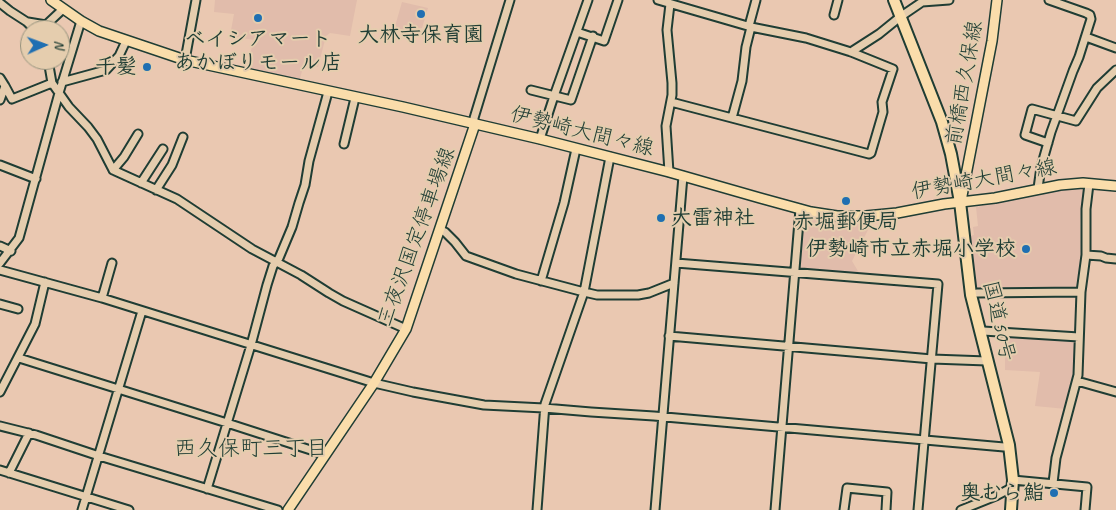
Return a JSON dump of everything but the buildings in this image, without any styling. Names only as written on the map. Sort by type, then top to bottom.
[{"type":"highway","name":"国道50号","points":[[894,0],[947,138],[953,161],[960,202],[969,281],[1009,444],[1013,483],[1011,510]]},
{"type":"main road","name":"伊勢崎大間々線","points":[[51,0],[80,21],[99,31],[185,60],[540,139],[669,172],[800,209],[837,216],[896,213],[995,198],[1060,184],[1083,183],[1116,186]]},
{"type":"main road","name":"前橋西久保線","points":[[960,202],[992,42],[997,0]]},
{"type":"main road","name":"三夜沢国定停車場線","points":[[288,510],[374,383],[406,329],[475,124]]},
{"type":"street","points":[[185,60],[196,0]]},
{"type":"street","points":[[475,124],[474,118],[510,0]]},
{"type":"street","points":[[540,139],[588,0]]},
{"type":"street","points":[[577,32],[604,40],[618,0]]},
{"type":"street","points":[[658,0],[750,27],[797,35],[851,52],[892,69],[882,102],[883,112],[871,153],[869,154],[671,102]]},
{"type":"street","points":[[732,118],[742,81],[746,48],[756,0]]},
{"type":"street","points":[[834,15],[838,0]]},
{"type":"street","points":[[851,52],[922,2],[949,0]]},
{"type":"street","points":[[1038,188],[1041,167],[1056,116],[1091,19],[1090,15],[1048,0]]},
{"type":"street","points":[[0,3],[24,20]]},
{"type":"street","points":[[669,172],[666,126],[671,102],[672,84],[667,30],[670,4]]},
{"type":"street","points":[[51,20],[63,9]]},
{"type":"street","points":[[0,263],[20,238],[80,21]]},
{"type":"street","points":[[531,90],[571,100],[593,36]]},
{"type":"street","points":[[1086,37],[1116,48]]},
{"type":"street","points":[[62,82],[106,70],[119,56],[126,41]]},
{"type":"street","points":[[50,70],[52,83],[97,139],[113,170],[177,199],[225,232],[276,262],[343,300],[406,329]]},
{"type":"street","points":[[1048,143],[1025,135],[1032,109],[1076,121],[1094,92],[1116,70]]},
{"type":"street","points":[[0,78],[12,99],[52,83]]},
{"type":"street","points":[[0,100],[5,86]]},
{"type":"street","points":[[207,489],[251,345],[266,285],[297,213],[328,92]]},
{"type":"street","points":[[344,144],[355,98]]},
{"type":"street","points":[[113,170],[124,157],[138,134]]},
{"type":"street","points":[[156,190],[172,165],[183,137]]},
{"type":"street","points":[[141,183],[163,149]]},
{"type":"street","points":[[541,281],[564,203],[576,149]]},
{"type":"street","points":[[536,510],[544,408],[584,292],[610,157]]},
{"type":"street","points":[[0,165],[36,178]]},
{"type":"street","points":[[655,510],[683,176]]},
{"type":"street","points":[[1053,483],[1056,458],[1077,381],[1089,184]]},
{"type":"street","points":[[775,510],[800,209]]},
{"type":"street","points":[[440,230],[445,232],[466,256],[516,274],[597,295],[638,295],[649,293],[674,282]]},
{"type":"street","points":[[0,246],[11,251]]},
{"type":"street","points":[[1086,255],[1116,259]]},
{"type":"street","points":[[102,298],[112,263]]},
{"type":"street","points":[[676,263],[938,284],[918,510]]},
{"type":"street","points":[[0,270],[102,298],[374,383],[484,405],[662,417],[1004,447],[1009,444]]},
{"type":"street","points":[[0,392],[35,324],[46,282]]},
{"type":"street","points":[[977,293],[1081,292]]},
{"type":"street","points":[[0,304],[18,309]]},
{"type":"street","points":[[82,510],[142,311]]},
{"type":"street","points":[[983,331],[1079,337]]},
{"type":"street","points":[[669,336],[932,359],[988,361]]},
{"type":"street","points":[[17,359],[19,358],[227,423],[320,453],[324,456]]},
{"type":"street","points":[[1077,381],[1116,392]]},
{"type":"street","points":[[0,426],[29,433],[98,456],[278,510]]},
{"type":"street","points":[[9,473],[29,433]]},
{"type":"street","points":[[0,470],[129,510]]},
{"type":"street","points":[[961,510],[996,496],[1013,483],[1053,483],[1087,486],[1085,510]]},
{"type":"street","points":[[844,510],[847,488],[887,492],[886,510]]},
{"type":"shaded area","points":[[215,0],[357,0],[350,36],[330,33],[326,36],[318,67],[304,64],[299,82],[246,68],[254,40],[230,36],[234,14],[214,12]]},
{"type":"shaded area","points":[[402,2],[428,8],[422,28],[417,29],[415,35],[394,30]]},
{"type":"shaded area","name":"伊勢崎市立赤堀小学校","points":[[1083,187],[1080,223],[1081,258],[1077,290],[975,292],[970,236],[974,235],[973,227],[978,226],[976,207],[1045,191]]},
{"type":"shaded area","points":[[805,213],[856,220],[869,228],[852,261],[861,276],[798,271],[801,216]]},
{"type":"shaded area","points":[[1005,334],[1075,338],[1075,375],[1066,409],[1035,406],[1040,372],[1005,370]]},
{"type":"place","name":"大林寺保育園","points":[[421,14]]},
{"type":"place","name":"ベイシアマート あかぼりモール店","points":[[258,18]]},
{"type":"place","name":"千髪","points":[[147,67]]},
{"type":"place","name":"赤堀郵便局","points":[[846,201]]},
{"type":"place","name":"大雷神社","points":[[661,218]]},
{"type":"place","name":"伊勢崎市立赤堀小学校","points":[[1026,249]]},
{"type":"place","name":"奥むら鮨","points":[[1054,493]]},
{"type":"district","name":"西久保町三丁目","points":[[251,449]]}]
